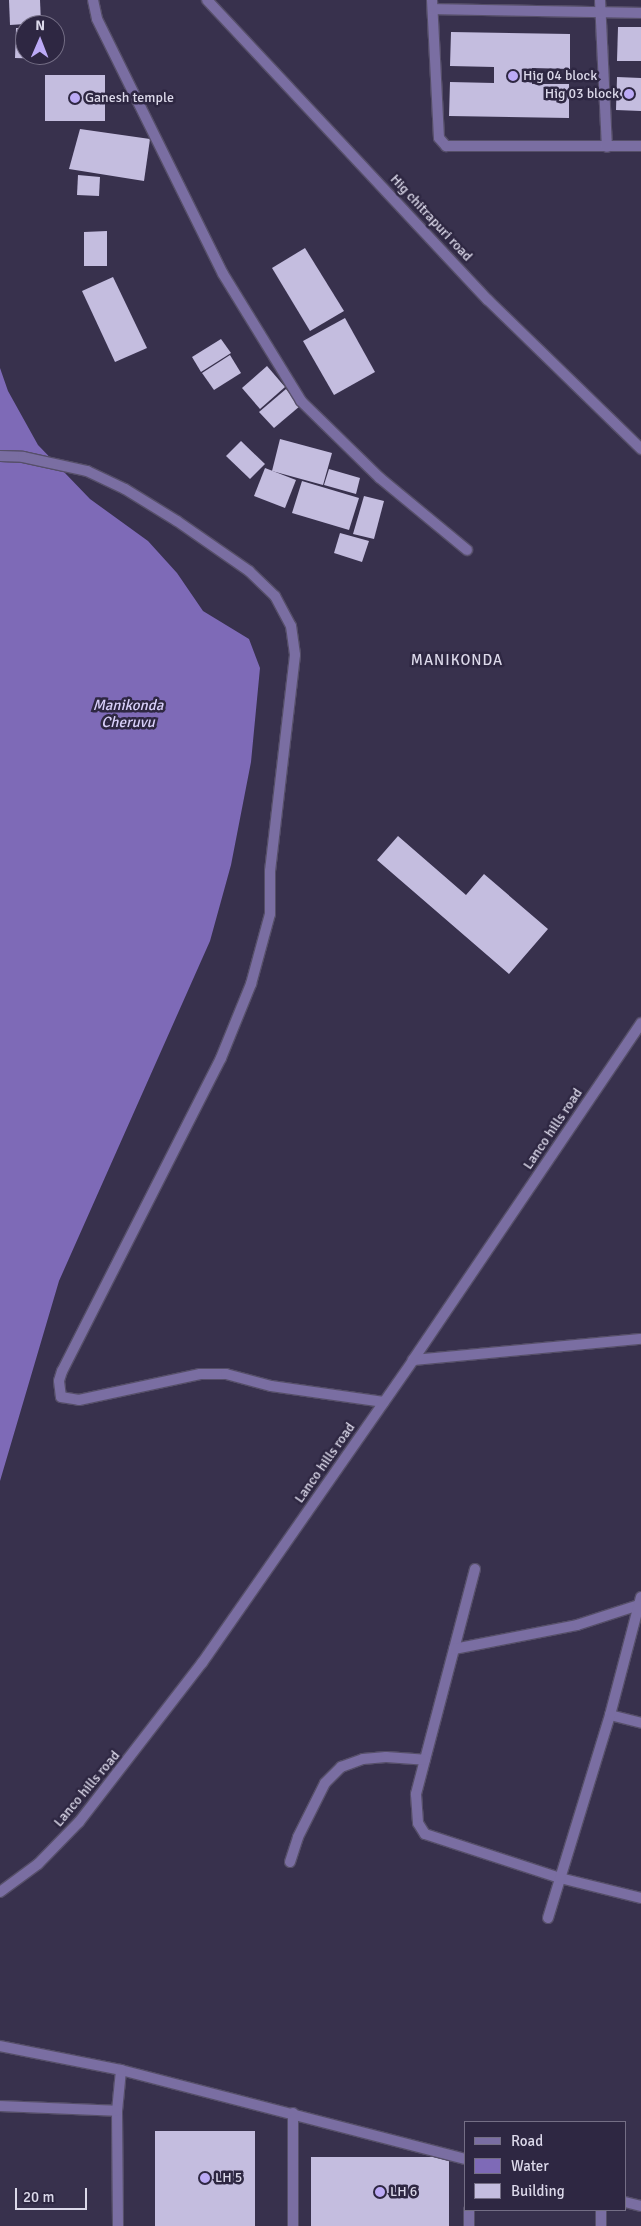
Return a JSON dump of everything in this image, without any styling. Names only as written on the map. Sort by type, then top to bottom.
[{"type":"street","points":[[93,0],[97,19],[223,274],[301,401],[380,478],[467,550]]},
{"type":"street","name":"Hig chitrapuri road","points":[[207,0],[488,300],[640,446]]},
{"type":"street","points":[[600,0],[607,147]]},
{"type":"street","points":[[641,13],[432,5],[439,138],[446,146],[641,146]]},
{"type":"street","points":[[0,456],[23,457],[87,471],[125,489],[177,521],[249,571],[275,596],[291,626],[295,655],[270,871],[270,914],[251,984],[221,1058],[62,1371],[59,1381],[61,1397],[79,1400],[200,1374],[226,1374],[271,1386],[384,1402]]},
{"type":"street","name":"Lanco hills road","points":[[0,1892],[38,1864],[115,1779],[202,1663],[413,1360],[641,1023]]},
{"type":"street","points":[[413,1360],[641,1339]]},
{"type":"street","points":[[475,1569],[416,1794],[416,1811],[425,1834],[560,1878],[641,1898]]},
{"type":"street","points":[[454,1649],[577,1625],[640,1601]]},
{"type":"street","points":[[548,1918],[610,1715],[640,1601]]},
{"type":"street","points":[[610,1715],[641,1723]]},
{"type":"street","points":[[290,1862],[298,1837],[325,1784],[341,1767],[363,1759],[386,1757],[426,1760]]},
{"type":"street","points":[[0,2046],[120,2070],[293,2113],[463,2158]]},
{"type":"street","points":[[118,2226],[117,2111],[120,2070]]},
{"type":"street","points":[[0,2106],[117,2111]]},
{"type":"street","points":[[293,2113],[293,2226]]},
{"type":"street","points":[[626,2202],[641,2206]]},
{"type":"street","points":[[469,2211],[469,2226]]},
{"type":"street","points":[[601,2211],[601,2226]]},
{"type":"water","name":"Manikonda Cheruvu","points":[[0,368],[8,391],[38,445],[90,499],[148,541],[177,573],[203,611],[249,639],[260,668],[251,762],[231,865],[210,941],[59,1281],[0,1481]]},
{"type":"building","points":[[9,0],[40,0],[41,15],[15,15],[15,25],[10,25]]},
{"type":"building","name":"Hig 03 block","points":[[618,27],[641,27],[641,61],[617,61]]},
{"type":"building","name":"Hig 04 block","points":[[451,32],[570,34],[570,69],[532,68],[532,84],[569,84],[569,118],[449,116],[450,82],[494,83],[494,67],[450,66]]},
{"type":"building","name":"Ganesh temple","points":[[45,75],[105,75],[105,121],[45,121]]},
{"type":"building","name":"Hig 03 block","points":[[617,77],[641,78],[641,111],[616,110]]},
{"type":"building","points":[[80,129],[150,139],[144,181],[69,169]]},
{"type":"building","points":[[78,175],[100,177],[99,196],[77,195]]},
{"type":"building","points":[[107,231],[107,266],[84,266],[84,232]]},
{"type":"building","points":[[305,248],[344,311],[310,331],[272,268]]},
{"type":"building","points":[[113,277],[147,348],[115,362],[82,291]]},
{"type":"building","points":[[345,318],[375,372],[334,395],[303,341]]},
{"type":"building","points":[[221,339],[231,353],[201,372],[192,357]]},
{"type":"building","points":[[230,355],[241,373],[214,390],[202,373]]},
{"type":"building","points":[[267,366],[285,387],[260,409],[242,388]]},
{"type":"building","points":[[286,389],[300,406],[274,428],[259,412]]},
{"type":"building","points":[[280,439],[332,453],[323,485],[272,471]]},
{"type":"building","points":[[241,441],[265,464],[250,479],[226,456]]},
{"type":"building","points":[[265,468],[296,480],[285,508],[254,496]]},
{"type":"building","points":[[329,469],[360,478],[356,494],[324,485]]},
{"type":"building","points":[[302,481],[359,498],[349,530],[292,513]]},
{"type":"building","points":[[364,496],[384,501],[374,539],[353,534]]},
{"type":"building","points":[[340,533],[369,541],[362,562],[334,553]]},
{"type":"building","points":[[398,836],[466,895],[484,874],[548,929],[509,974],[377,860]]},
{"type":"building","name":"LH 5","points":[[155,2131],[255,2131],[255,2226],[155,2226]]},
{"type":"building","name":"LH 6","points":[[311,2157],[449,2157],[449,2226],[311,2226]]},
{"type":"place","name":"Hig 04 block","points":[[513,76]]},
{"type":"place","name":"Hig 03 block","points":[[629,94]]},
{"type":"place","name":"Ganesh temple","points":[[75,98]]},
{"type":"place","name":"LH 5","points":[[205,2178]]},
{"type":"place","name":"LH 6","points":[[380,2192]]},
{"type":"district","name":"MANIKONDA","points":[[457,661]]}]
